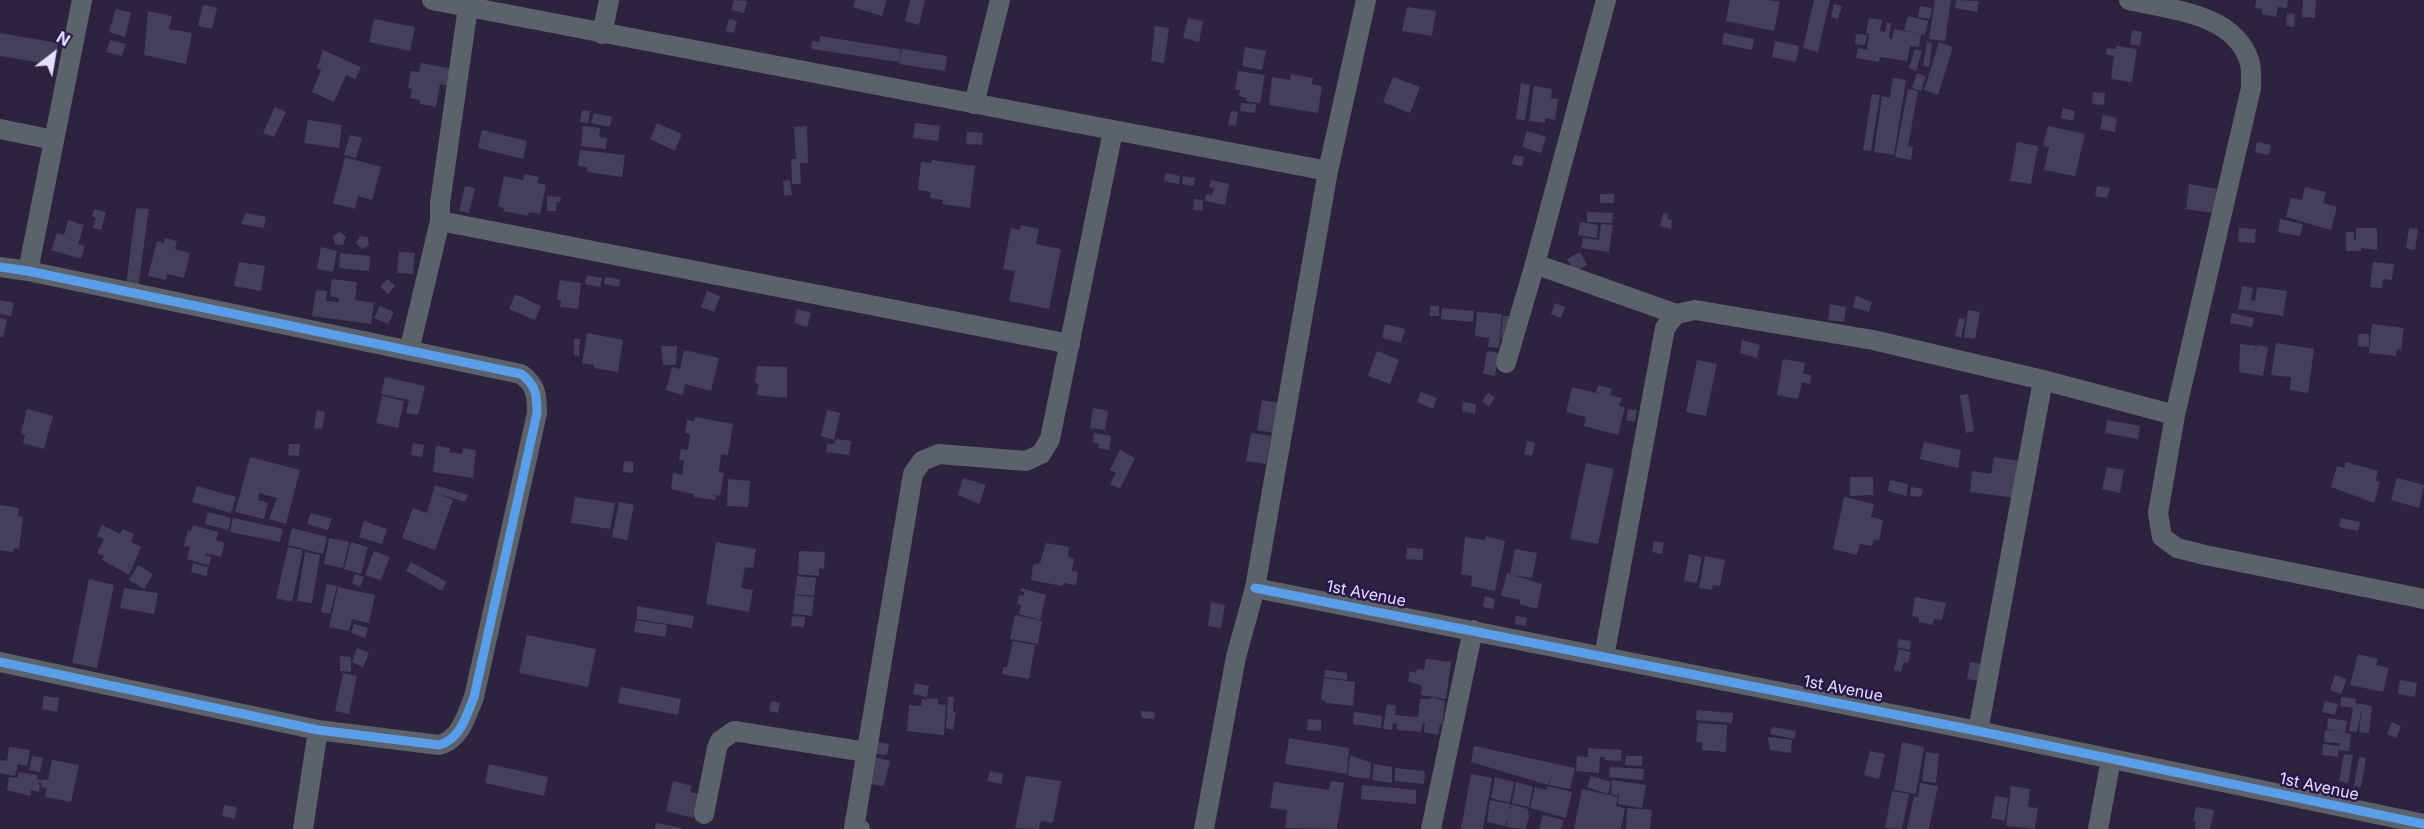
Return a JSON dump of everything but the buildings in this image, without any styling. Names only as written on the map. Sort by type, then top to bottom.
[{"type":"street","points":[[28,271],[82,0]]},
{"type":"street","points":[[432,0],[1328,171]]},
{"type":"street","points":[[602,34],[609,0]]},
{"type":"street","points":[[974,105],[1000,0]]},
{"type":"street","points":[[1204,829],[1236,657],[1256,588],[1328,171],[1366,0]]},
{"type":"street","points":[[1506,363],[1606,0]]},
{"type":"street","points":[[2129,0],[2215,21],[2238,38],[2250,61],[2251,88],[2175,415],[2158,513],[2162,537],[2177,548],[2424,599]]},
{"type":"street","points":[[409,351],[440,221],[440,203],[468,8]]},
{"type":"street","points":[[0,129],[54,140]]},
{"type":"street","points":[[856,829],[866,752],[913,474],[922,461],[939,454],[1026,461],[1041,454],[1050,439],[1113,131]]},
{"type":"street","points":[[440,221],[1070,344]]},
{"type":"street","points":[[1535,264],[1676,314],[1695,310],[1873,340],[2043,380],[2175,415]]},
{"type":"street","points":[[0,267],[521,374],[532,382],[537,394],[537,413],[474,697],[460,729],[450,742],[439,745],[318,730],[0,662]]},
{"type":"street","points":[[1604,657],[1665,328],[1676,314]]},
{"type":"street","points":[[1978,731],[2043,380]]},
{"type":"street","name":"1st Avenue","points":[[1256,588],[1978,731],[2424,824]]},
{"type":"street","points":[[1431,829],[1473,630]]},
{"type":"street","points":[[303,829],[318,730]]},
{"type":"street","points":[[704,814],[717,748],[720,741],[734,731],[866,752]]},
{"type":"street","points":[[2098,829],[2111,759]]},
{"type":"cycle path","points":[[0,267],[521,374],[530,382],[537,401],[537,413],[474,697],[462,726],[453,738],[446,742],[439,745],[318,730],[0,662]]},
{"type":"cycle path","points":[[1255,588],[1978,731],[2424,824]]}]
